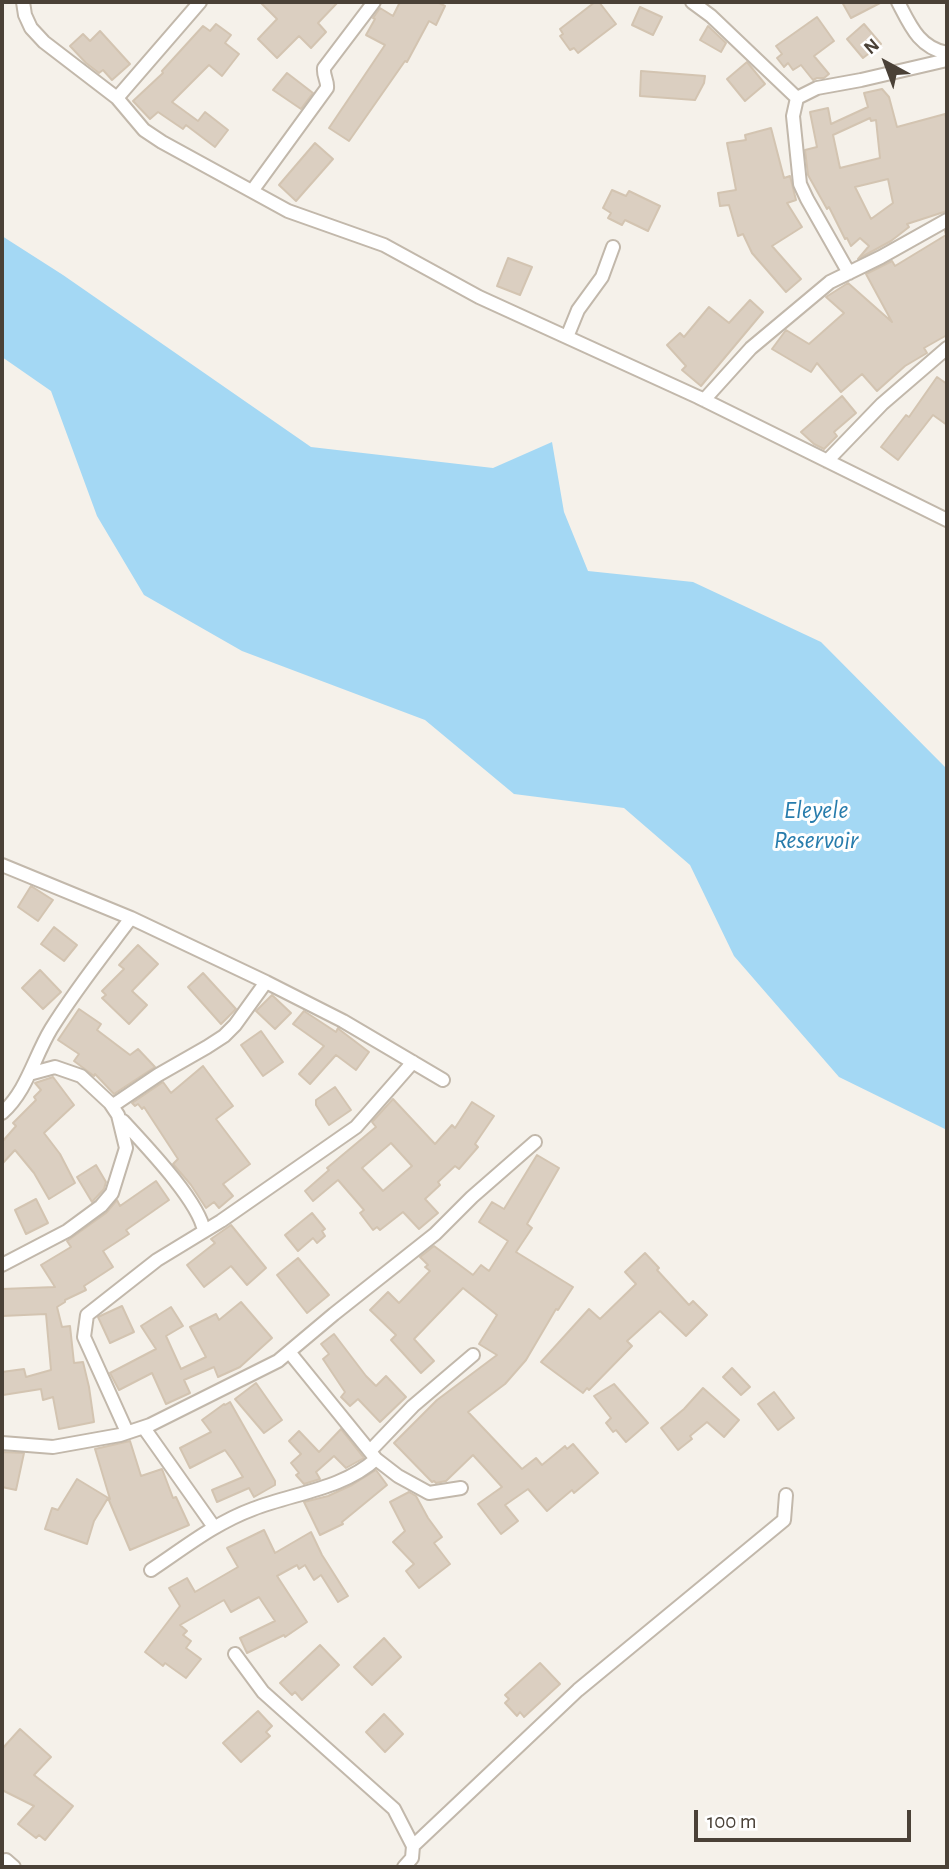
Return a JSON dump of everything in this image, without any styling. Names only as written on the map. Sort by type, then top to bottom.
[{"type":"street","points":[[23,2],[25,15],[38,35],[117,98],[144,130],[252,191],[288,211],[384,245],[479,297],[704,400],[947,520]]},
{"type":"street","points":[[117,98],[200,2]]},
{"type":"street","points":[[252,191],[327,88],[324,68],[374,2]]},
{"type":"street","points":[[692,2],[711,16],[797,98]]},
{"type":"street","points":[[898,2],[922,41],[930,48],[947,53]]},
{"type":"street","points":[[797,98],[817,88],[947,60]]},
{"type":"street","points":[[797,98],[793,116],[800,184],[849,273]]},
{"type":"street","points":[[704,400],[751,348],[830,282],[947,220]]},
{"type":"street","points":[[567,337],[578,310],[602,277],[613,247]]},
{"type":"street","points":[[827,461],[882,404],[947,348]]},
{"type":"street","points":[[3,870],[131,918],[343,1021],[443,1080]]},
{"type":"street","points":[[2,1113],[21,1091],[50,1031],[72,997],[131,918]]},
{"type":"street","points":[[115,1111],[158,1074],[208,1047],[224,1035],[235,1025],[265,982]]},
{"type":"street","points":[[127,1432],[84,1337],[88,1315],[157,1260],[356,1127],[413,1062]]},
{"type":"street","points":[[29,1074],[61,1067],[81,1076],[115,1111],[177,1185],[202,1220],[204,1231]]},
{"type":"street","points":[[2,1265],[68,1231],[101,1206],[112,1193],[126,1148],[115,1111]]},
{"type":"street","points":[[2,1443],[53,1447],[144,1428],[278,1362],[435,1234],[472,1197],[535,1142]]},
{"type":"street","points":[[290,1353],[373,1455],[398,1476],[429,1493],[461,1488]]},
{"type":"street","points":[[151,1570],[214,1527],[251,1509],[354,1476],[413,1406],[473,1355]]},
{"type":"street","points":[[144,1428],[214,1527]]},
{"type":"street","points":[[413,1846],[578,1690],[784,1520],[786,1495]]},
{"type":"street","points":[[235,1654],[262,1692],[394,1809],[413,1846],[412,1858],[404,1867]]},
{"type":"street","points":[[2,1861],[6,1860],[14,1867]]},
{"type":"water","name":"Eleyele Reservoir","points":[[2,236],[63,275],[311,447],[493,468],[552,442],[564,512],[588,571],[693,582],[821,642],[947,769],[947,1130],[839,1077],[734,956],[690,865],[624,808],[514,794],[425,720],[242,651],[144,595],[97,516],[51,391],[2,357]]},
{"type":"building","points":[[260,2],[338,2],[318,23],[326,32],[311,48],[299,36],[277,58],[258,39],[277,19]]},
{"type":"building","points":[[400,2],[437,2],[445,6],[436,25],[429,21],[407,62],[405,61],[349,141],[329,128],[385,45],[366,35],[375,19],[373,18],[380,8],[393,16]]},
{"type":"building","points":[[595,2],[599,2],[616,24],[578,53],[574,48],[570,50],[560,36],[563,34],[560,29]]},
{"type":"building","points":[[842,2],[882,2],[851,18]]},
{"type":"building","points":[[640,7],[662,17],[653,35],[632,25]]},
{"type":"building","points":[[817,17],[834,41],[814,56],[829,74],[813,80],[801,65],[793,70],[788,63],[784,67],[777,58],[782,54],[776,46]]},
{"type":"building","points":[[216,24],[231,35],[225,43],[239,54],[222,76],[209,65],[172,102],[198,121],[205,112],[228,130],[215,147],[186,125],[183,129],[158,112],[150,119],[133,101],[163,73],[203,26],[210,31]]},
{"type":"building","points":[[864,24],[881,44],[863,58],[847,39]]},
{"type":"building","points":[[708,26],[726,43],[721,52],[700,40]]},
{"type":"building","points":[[100,31],[130,64],[112,80],[103,70],[99,73],[86,63],[70,46],[83,34],[90,41]]},
{"type":"building","points":[[747,62],[765,84],[745,101],[727,79]]},
{"type":"building","points":[[641,71],[705,76],[695,100],[640,96]]},
{"type":"building","points":[[287,73],[313,93],[301,109],[273,90]]},
{"type":"building","points":[[882,89],[889,97],[897,127],[945,114],[947,211],[907,224],[909,227],[891,241],[858,259],[869,246],[860,238],[851,246],[847,238],[845,239],[829,207],[827,209],[808,175],[805,150],[817,147],[810,112],[828,108],[831,124],[868,107],[864,93]],"holes":[[[870,118],[871,121],[876,120],[880,158],[840,168],[833,135]],[[888,179],[893,203],[871,219],[855,187]]]},
{"type":"building","points":[[771,128],[784,178],[790,176],[796,200],[787,203],[802,227],[772,246],[801,279],[786,292],[752,253],[743,234],[738,236],[729,205],[720,206],[718,193],[736,190],[727,143],[746,140],[745,135]]},
{"type":"building","points":[[315,143],[333,159],[296,201],[279,185]]},
{"type":"building","points":[[612,190],[626,196],[629,191],[660,206],[648,231],[625,220],[622,225],[608,218],[611,213],[603,208]]},
{"type":"building","points":[[947,230],[947,335],[924,348],[927,353],[905,366],[877,391],[862,374],[841,392],[817,363],[811,372],[772,349],[786,330],[809,344],[844,313],[826,297],[848,283],[892,322],[866,274],[892,261],[895,266],[946,235]]},
{"type":"building","points":[[508,258],[532,267],[520,295],[497,286]]},
{"type":"building","points":[[750,300],[763,312],[701,386],[682,370],[686,366],[667,345],[680,333],[684,337],[709,307],[729,323]]},
{"type":"building","points":[[937,377],[947,384],[947,425],[933,415],[898,460],[881,447],[906,415],[909,417]]},
{"type":"building","points":[[842,396],[856,413],[834,432],[837,436],[824,449],[801,432]]},
{"type":"building","points":[[31,886],[53,900],[38,921],[18,907]]},
{"type":"building","points":[[54,927],[77,945],[64,961],[41,944]]},
{"type":"building","points":[[138,945],[158,964],[132,991],[147,1005],[129,1024],[102,998],[106,995],[102,991],[124,969],[119,965]]},
{"type":"building","points":[[40,970],[61,992],[43,1009],[22,988]]},
{"type":"building","points":[[203,973],[236,1009],[221,1024],[188,987]]},
{"type":"building","points":[[272,995],[291,1013],[275,1029],[256,1011]]},
{"type":"building","points":[[79,1009],[101,1024],[97,1030],[130,1055],[138,1049],[155,1067],[114,1094],[95,1074],[94,1076],[74,1061],[79,1054],[58,1040]]},
{"type":"building","points":[[304,1011],[336,1032],[338,1028],[369,1052],[356,1070],[336,1055],[310,1084],[299,1074],[324,1046],[293,1024]]},
{"type":"building","points":[[261,1031],[283,1062],[263,1076],[241,1045]]},
{"type":"building","points":[[203,1066],[233,1106],[216,1119],[250,1164],[223,1184],[233,1196],[219,1208],[214,1202],[206,1208],[173,1164],[178,1159],[144,1107],[142,1109],[138,1104],[135,1106],[132,1103],[163,1082],[171,1093]]},
{"type":"building","points":[[53,1077],[74,1105],[44,1133],[60,1154],[75,1183],[49,1199],[34,1173],[15,1150],[2,1164],[2,1142],[16,1126],[13,1123],[36,1100],[34,1097],[41,1090],[35,1083]]},
{"type":"building","points":[[335,1087],[351,1110],[329,1125],[316,1105],[316,1100]]},
{"type":"building","points":[[393,1099],[435,1144],[452,1125],[455,1128],[472,1102],[494,1116],[475,1144],[478,1147],[459,1169],[455,1166],[438,1182],[440,1185],[425,1199],[438,1213],[419,1229],[403,1212],[380,1230],[377,1227],[373,1230],[360,1213],[364,1210],[338,1180],[313,1201],[305,1191],[329,1170],[327,1168],[376,1127],[372,1122]],"holes":[[[391,1143],[412,1166],[383,1191],[362,1168]]]},
{"type":"building","points":[[537,1155],[559,1168],[527,1224],[532,1228],[516,1252],[573,1287],[558,1310],[556,1309],[526,1360],[505,1384],[468,1412],[522,1469],[536,1458],[542,1465],[565,1446],[567,1449],[573,1444],[598,1473],[547,1511],[528,1489],[505,1505],[518,1521],[501,1534],[478,1504],[502,1487],[473,1455],[446,1481],[436,1483],[394,1443],[437,1400],[497,1355],[479,1344],[497,1315],[463,1288],[414,1339],[434,1361],[421,1373],[391,1340],[396,1335],[370,1310],[388,1292],[399,1303],[430,1271],[420,1257],[434,1246],[473,1275],[481,1265],[489,1271],[508,1241],[479,1222],[492,1202],[504,1209]]},
{"type":"building","points":[[96,1165],[106,1182],[104,1189],[92,1202],[77,1177]]},
{"type":"building","points":[[156,1181],[169,1200],[126,1230],[129,1234],[103,1251],[113,1267],[84,1286],[86,1290],[57,1307],[62,1327],[70,1326],[74,1363],[83,1362],[94,1422],[59,1429],[53,1397],[43,1400],[41,1389],[3,1395],[2,1372],[24,1369],[26,1377],[51,1370],[46,1314],[2,1316],[2,1289],[55,1287],[41,1265],[71,1247],[67,1241],[106,1213],[117,1200],[120,1206]]},
{"type":"building","points":[[36,1199],[48,1223],[26,1234],[15,1210]]},
{"type":"building","points":[[312,1213],[325,1229],[322,1231],[325,1236],[317,1243],[313,1238],[298,1251],[285,1235]]},
{"type":"building","points":[[231,1225],[266,1268],[247,1285],[231,1266],[204,1287],[187,1265],[215,1243],[211,1239]]},
{"type":"building","points":[[645,1253],[689,1305],[693,1301],[707,1315],[686,1336],[660,1311],[627,1341],[632,1346],[583,1393],[541,1362],[589,1309],[600,1319],[636,1284],[625,1272]]},
{"type":"building","points":[[298,1258],[329,1295],[307,1313],[277,1275]]},
{"type":"building","points":[[241,1302],[272,1338],[240,1367],[218,1377],[214,1367],[184,1380],[190,1393],[166,1404],[152,1373],[119,1390],[110,1373],[156,1349],[141,1326],[171,1307],[183,1326],[166,1336],[181,1369],[206,1357],[190,1327],[216,1314],[219,1320]]},
{"type":"building","points":[[122,1306],[134,1332],[110,1343],[98,1317]]},
{"type":"building","points":[[334,1334],[376,1386],[386,1376],[406,1397],[380,1422],[358,1399],[350,1406],[341,1397],[345,1392],[323,1359],[329,1354],[321,1344]]},
{"type":"building","points":[[732,1368],[750,1387],[741,1395],[723,1377]]},
{"type":"building","points":[[256,1383],[282,1420],[264,1433],[235,1399]]},
{"type":"building","points":[[614,1384],[648,1423],[626,1442],[606,1423],[611,1418],[594,1396]]},
{"type":"building","points":[[703,1388],[739,1420],[724,1437],[707,1422],[678,1450],[661,1428],[684,1409]]},
{"type":"building","points":[[774,1392],[794,1418],[778,1430],[758,1404]]},
{"type":"building","points":[[230,1402],[275,1485],[254,1497],[249,1488],[217,1502],[212,1490],[243,1477],[233,1461],[225,1450],[190,1468],[180,1448],[211,1432],[202,1420]]},
{"type":"building","points":[[341,1429],[364,1458],[346,1468],[334,1456],[316,1472],[320,1479],[304,1484],[291,1463],[301,1454],[289,1441],[299,1431],[319,1452]]},
{"type":"building","points":[[130,1441],[141,1476],[162,1469],[173,1498],[176,1497],[189,1525],[130,1550],[108,1498],[94,1521],[87,1544],[45,1529],[52,1508],[58,1510],[77,1479],[110,1499],[95,1449]]},
{"type":"building","points":[[2,1452],[24,1453],[16,1490],[2,1487]]},
{"type":"building","points":[[376,1470],[387,1485],[342,1522],[343,1524],[320,1535],[304,1502],[328,1496]]},
{"type":"building","points":[[409,1492],[416,1496],[442,1537],[434,1543],[450,1564],[419,1588],[406,1571],[414,1564],[393,1542],[405,1531],[390,1502]]},
{"type":"building","points":[[264,1530],[275,1553],[311,1532],[348,1596],[338,1602],[321,1575],[314,1580],[305,1565],[299,1569],[297,1565],[277,1576],[307,1622],[285,1637],[284,1635],[247,1653],[240,1638],[275,1621],[259,1597],[231,1612],[224,1600],[180,1625],[187,1631],[183,1635],[191,1641],[186,1648],[201,1659],[186,1678],[165,1663],[163,1666],[145,1652],[180,1606],[169,1588],[187,1578],[195,1592],[238,1567],[227,1548]]},
{"type":"building","points":[[384,1638],[401,1657],[372,1685],[354,1667]]},
{"type":"building","points":[[320,1645],[339,1665],[302,1700],[295,1692],[292,1695],[280,1683]]},
{"type":"building","points":[[540,1663],[560,1684],[524,1717],[520,1712],[517,1716],[505,1703],[509,1699],[505,1695]]},
{"type":"building","points":[[258,1711],[272,1726],[266,1732],[270,1736],[241,1762],[223,1743]]},
{"type":"building","points":[[384,1714],[403,1734],[385,1752],[366,1732]]},
{"type":"building","points":[[20,1729],[51,1757],[34,1775],[73,1806],[45,1840],[39,1835],[36,1838],[18,1824],[34,1806],[2,1790],[2,1749]]}]
